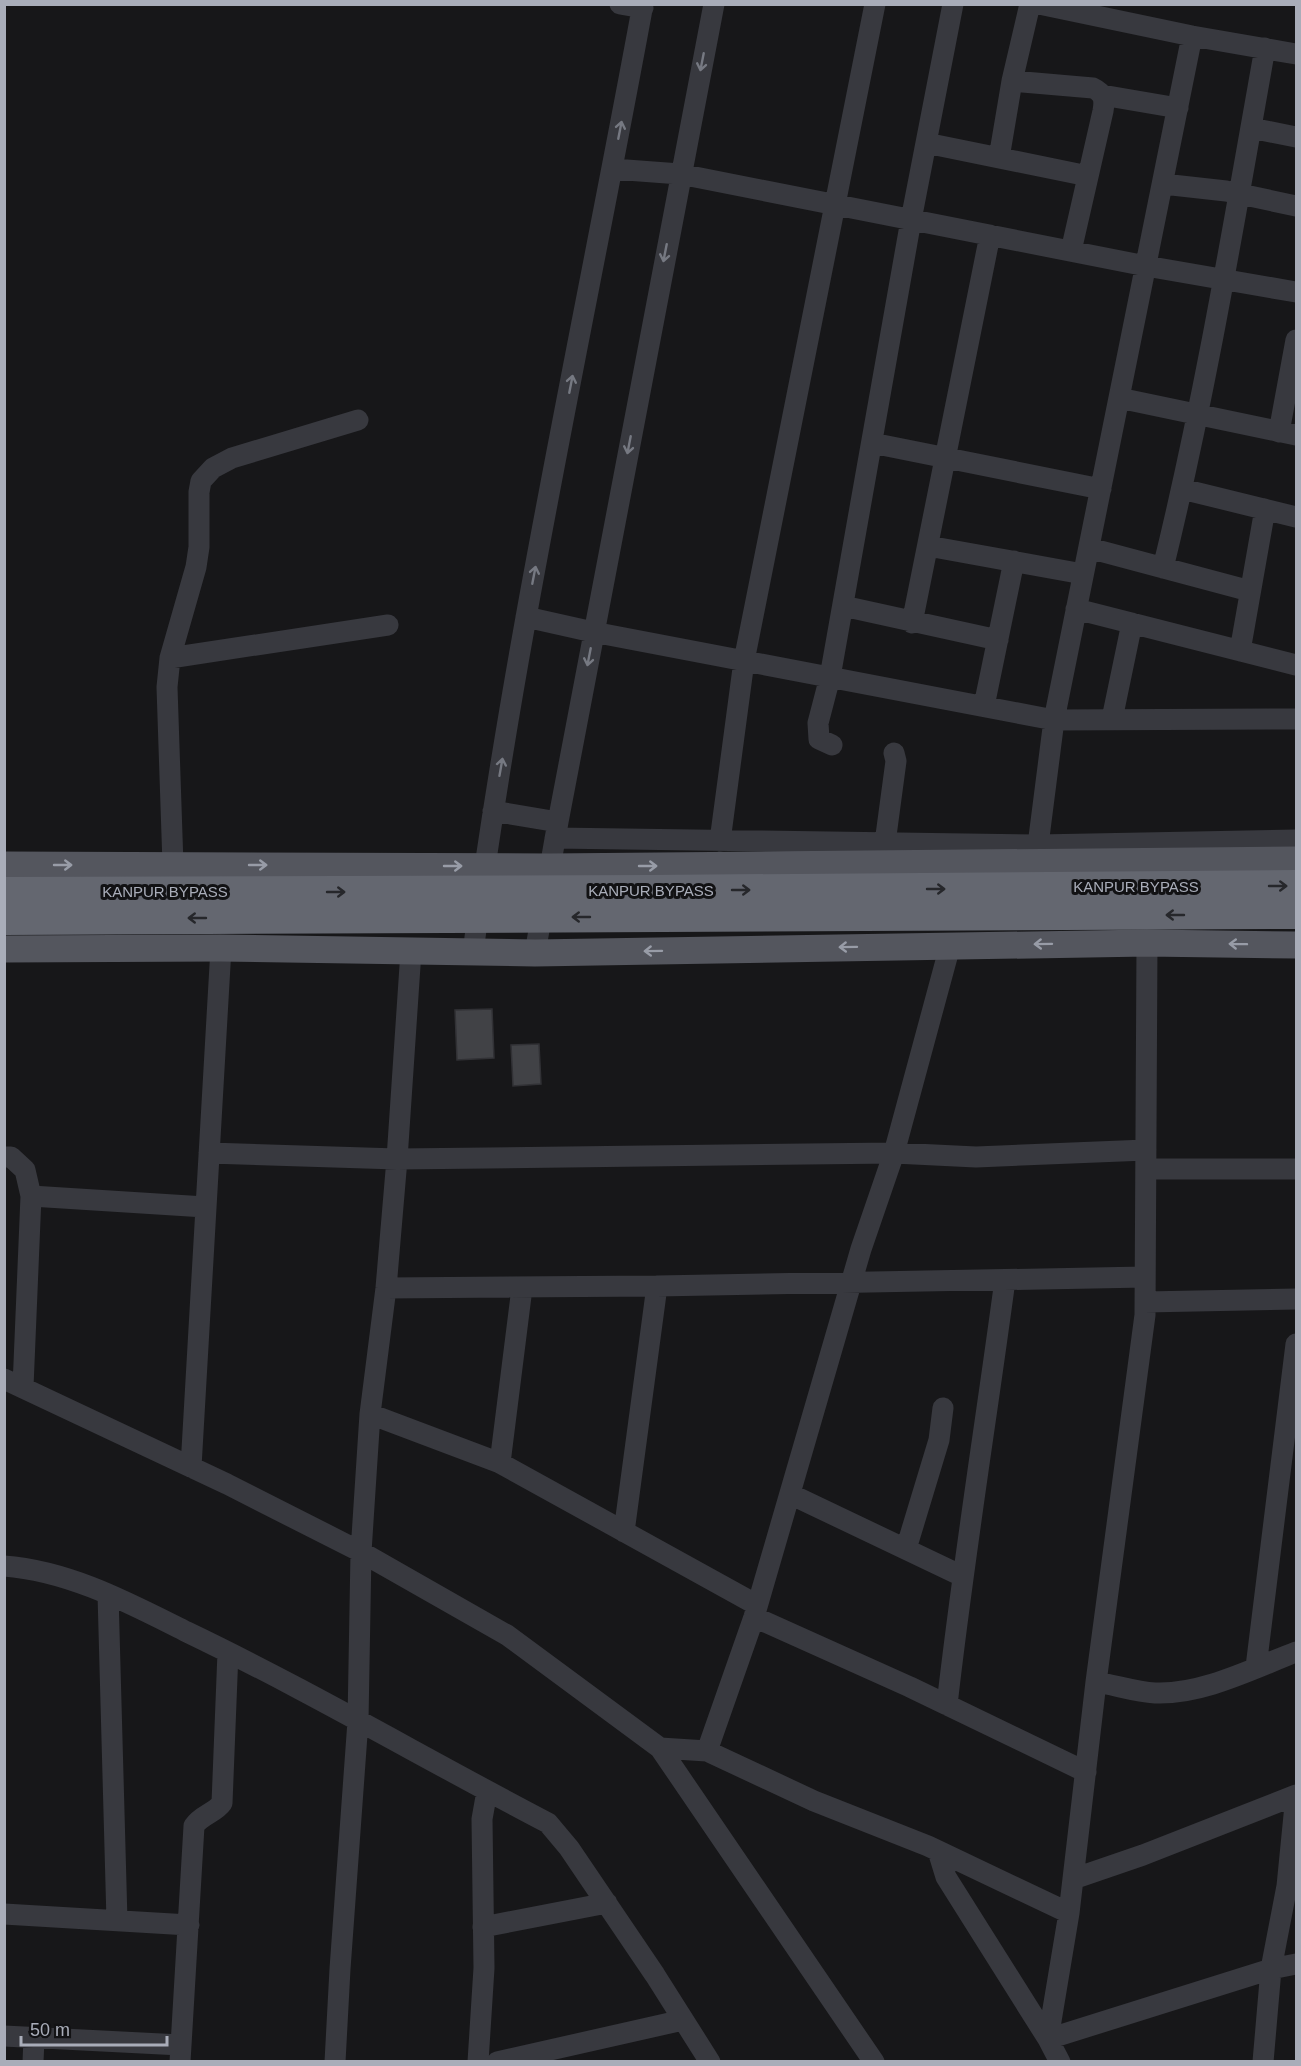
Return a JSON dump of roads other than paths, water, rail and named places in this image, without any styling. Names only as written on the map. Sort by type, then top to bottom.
[{"type":"highway","name":"KANPUR BYPASS","points":[[4,892],[662,891],[1296,886]]},
{"type":"highway","name":"KANPUR BYPASS","points":[[4,919],[1296,913]]},
{"type":"main road","points":[[4,865],[550,867],[1296,860]]},
{"type":"main road","points":[[4,949],[221,948],[535,953],[1147,943],[1296,945]]},
{"type":"street","points":[[473,952],[484,866],[526,617],[643,6],[620,4]]},
{"type":"street","points":[[535,953],[593,632],[714,4]]},
{"type":"street","points":[[720,841],[744,661],[875,4]]},
{"type":"street","points":[[817,760],[826,742],[818,723],[830,677],[911,220],[953,4]]},
{"type":"street","points":[[999,158],[1011,81],[1030,4]]},
{"type":"street","points":[[1039,4],[1192,36],[1296,54]]},
{"type":"street","points":[[1038,845],[1054,720],[1192,36]]},
{"type":"street","points":[[1163,568],[1182,489],[1224,279],[1265,48]]},
{"type":"street","points":[[1011,81],[1094,88],[1102,95],[1178,108]]},
{"type":"street","points":[[1071,251],[1103,111],[1102,95]]},
{"type":"street","points":[[1251,128],[1296,137]]},
{"type":"street","points":[[926,143],[1089,176]]},
{"type":"street","points":[[613,169],[680,174],[1146,266],[1296,292]]},
{"type":"street","points":[[1163,184],[1226,191],[1296,206]]},
{"type":"street","points":[[912,623],[990,235]]},
{"type":"street","points":[[1119,398],[1288,434],[1296,339]]},
{"type":"street","points":[[173,865],[167,687],[170,658],[196,567],[199,548],[201,481],[213,468],[232,458],[358,420]]},
{"type":"street","points":[[872,442],[1101,489]]},
{"type":"street","points":[[1182,489],[1296,517]]},
{"type":"street","points":[[1240,651],[1265,509]]},
{"type":"street","points":[[928,546],[1083,574]]},
{"type":"street","points":[[1089,548],[1250,591]]},
{"type":"street","points":[[984,706],[1014,561]]},
{"type":"street","points":[[843,606],[912,623],[998,640]]},
{"type":"street","points":[[1076,609],[1296,665]]},
{"type":"street","points":[[526,617],[593,632],[1054,720],[1296,719]]},
{"type":"street","points":[[1112,719],[1132,623]]},
{"type":"street","points":[[170,658],[388,625]]},
{"type":"street","points":[[885,843],[896,761],[894,753]]},
{"type":"street","points":[[493,811],[556,830],[720,841],[1038,845],[1296,840]]},
{"type":"street","points":[[1048,2039],[1069,1913],[1096,1682],[1145,1315],[1147,943]]},
{"type":"street","points":[[707,1751],[755,1611],[861,1249],[894,1153],[950,946]]},
{"type":"street","points":[[191,1467],[221,948]]},
{"type":"street","points":[[335,2061],[339,1969],[358,1721],[361,1552],[370,1414],[386,1288],[411,951]]},
{"type":"street","points":[[209,1153],[397,1159],[894,1153],[1146,1160],[1296,1169]]},
{"type":"street","points":[[4,1157],[11,1157],[26,1170],[31,1196],[14,1383],[191,1467],[361,1552],[507,1635],[660,1748],[874,2061]]},
{"type":"street","points":[[31,1196],[206,1207]]},
{"type":"street","points":[[386,1288],[522,1288],[1145,1277]]},
{"type":"street","points":[[947,1705],[962,1576],[1005,1280]]},
{"type":"street","points":[[624,1532],[657,1286]]},
{"type":"street","points":[[500,1463],[522,1288]]},
{"type":"street","points":[[1145,1302],[1296,1299]]},
{"type":"street","points":[[1256,1667],[1296,1344]]},
{"type":"street","points":[[906,1549],[939,1440],[943,1408]]},
{"type":"street","points":[[370,1414],[500,1463],[624,1532],[755,1611],[1086,1772]]},
{"type":"street","points":[[790,1494],[962,1576]]},
{"type":"street","points":[[4,1566],[75,1580],[108,1594],[228,1652],[548,1823],[569,1848],[607,1903],[710,2061]]},
{"type":"street","points":[[108,1594],[117,1921]]},
{"type":"street","points":[[4,2036],[180,2053],[194,1826],[199,1819],[219,1808],[222,1803],[228,1652]]},
{"type":"street","points":[[1096,1682],[1154,1693],[1180,1692],[1212,1683],[1296,1652]]},
{"type":"street","points":[[660,1748],[707,1751],[814,1801],[938,1851],[1069,1913]]},
{"type":"street","points":[[478,2061],[484,1968],[482,1820],[487,1791]]},
{"type":"street","points":[[1073,1879],[1143,1855],[1296,1795],[1287,1886],[1271,1969],[1263,2061]]},
{"type":"street","points":[[938,1851],[946,1877],[1060,2061]]},
{"type":"street","points":[[483,1927],[607,1903]]},
{"type":"street","points":[[4,1914],[189,1925]]},
{"type":"street","points":[[1048,2039],[1271,1969],[1296,1964]]},
{"type":"street","points":[[497,2061],[562,2055],[683,2020]]},
{"type":"street","points":[[33,2061],[34,2038]]}]
